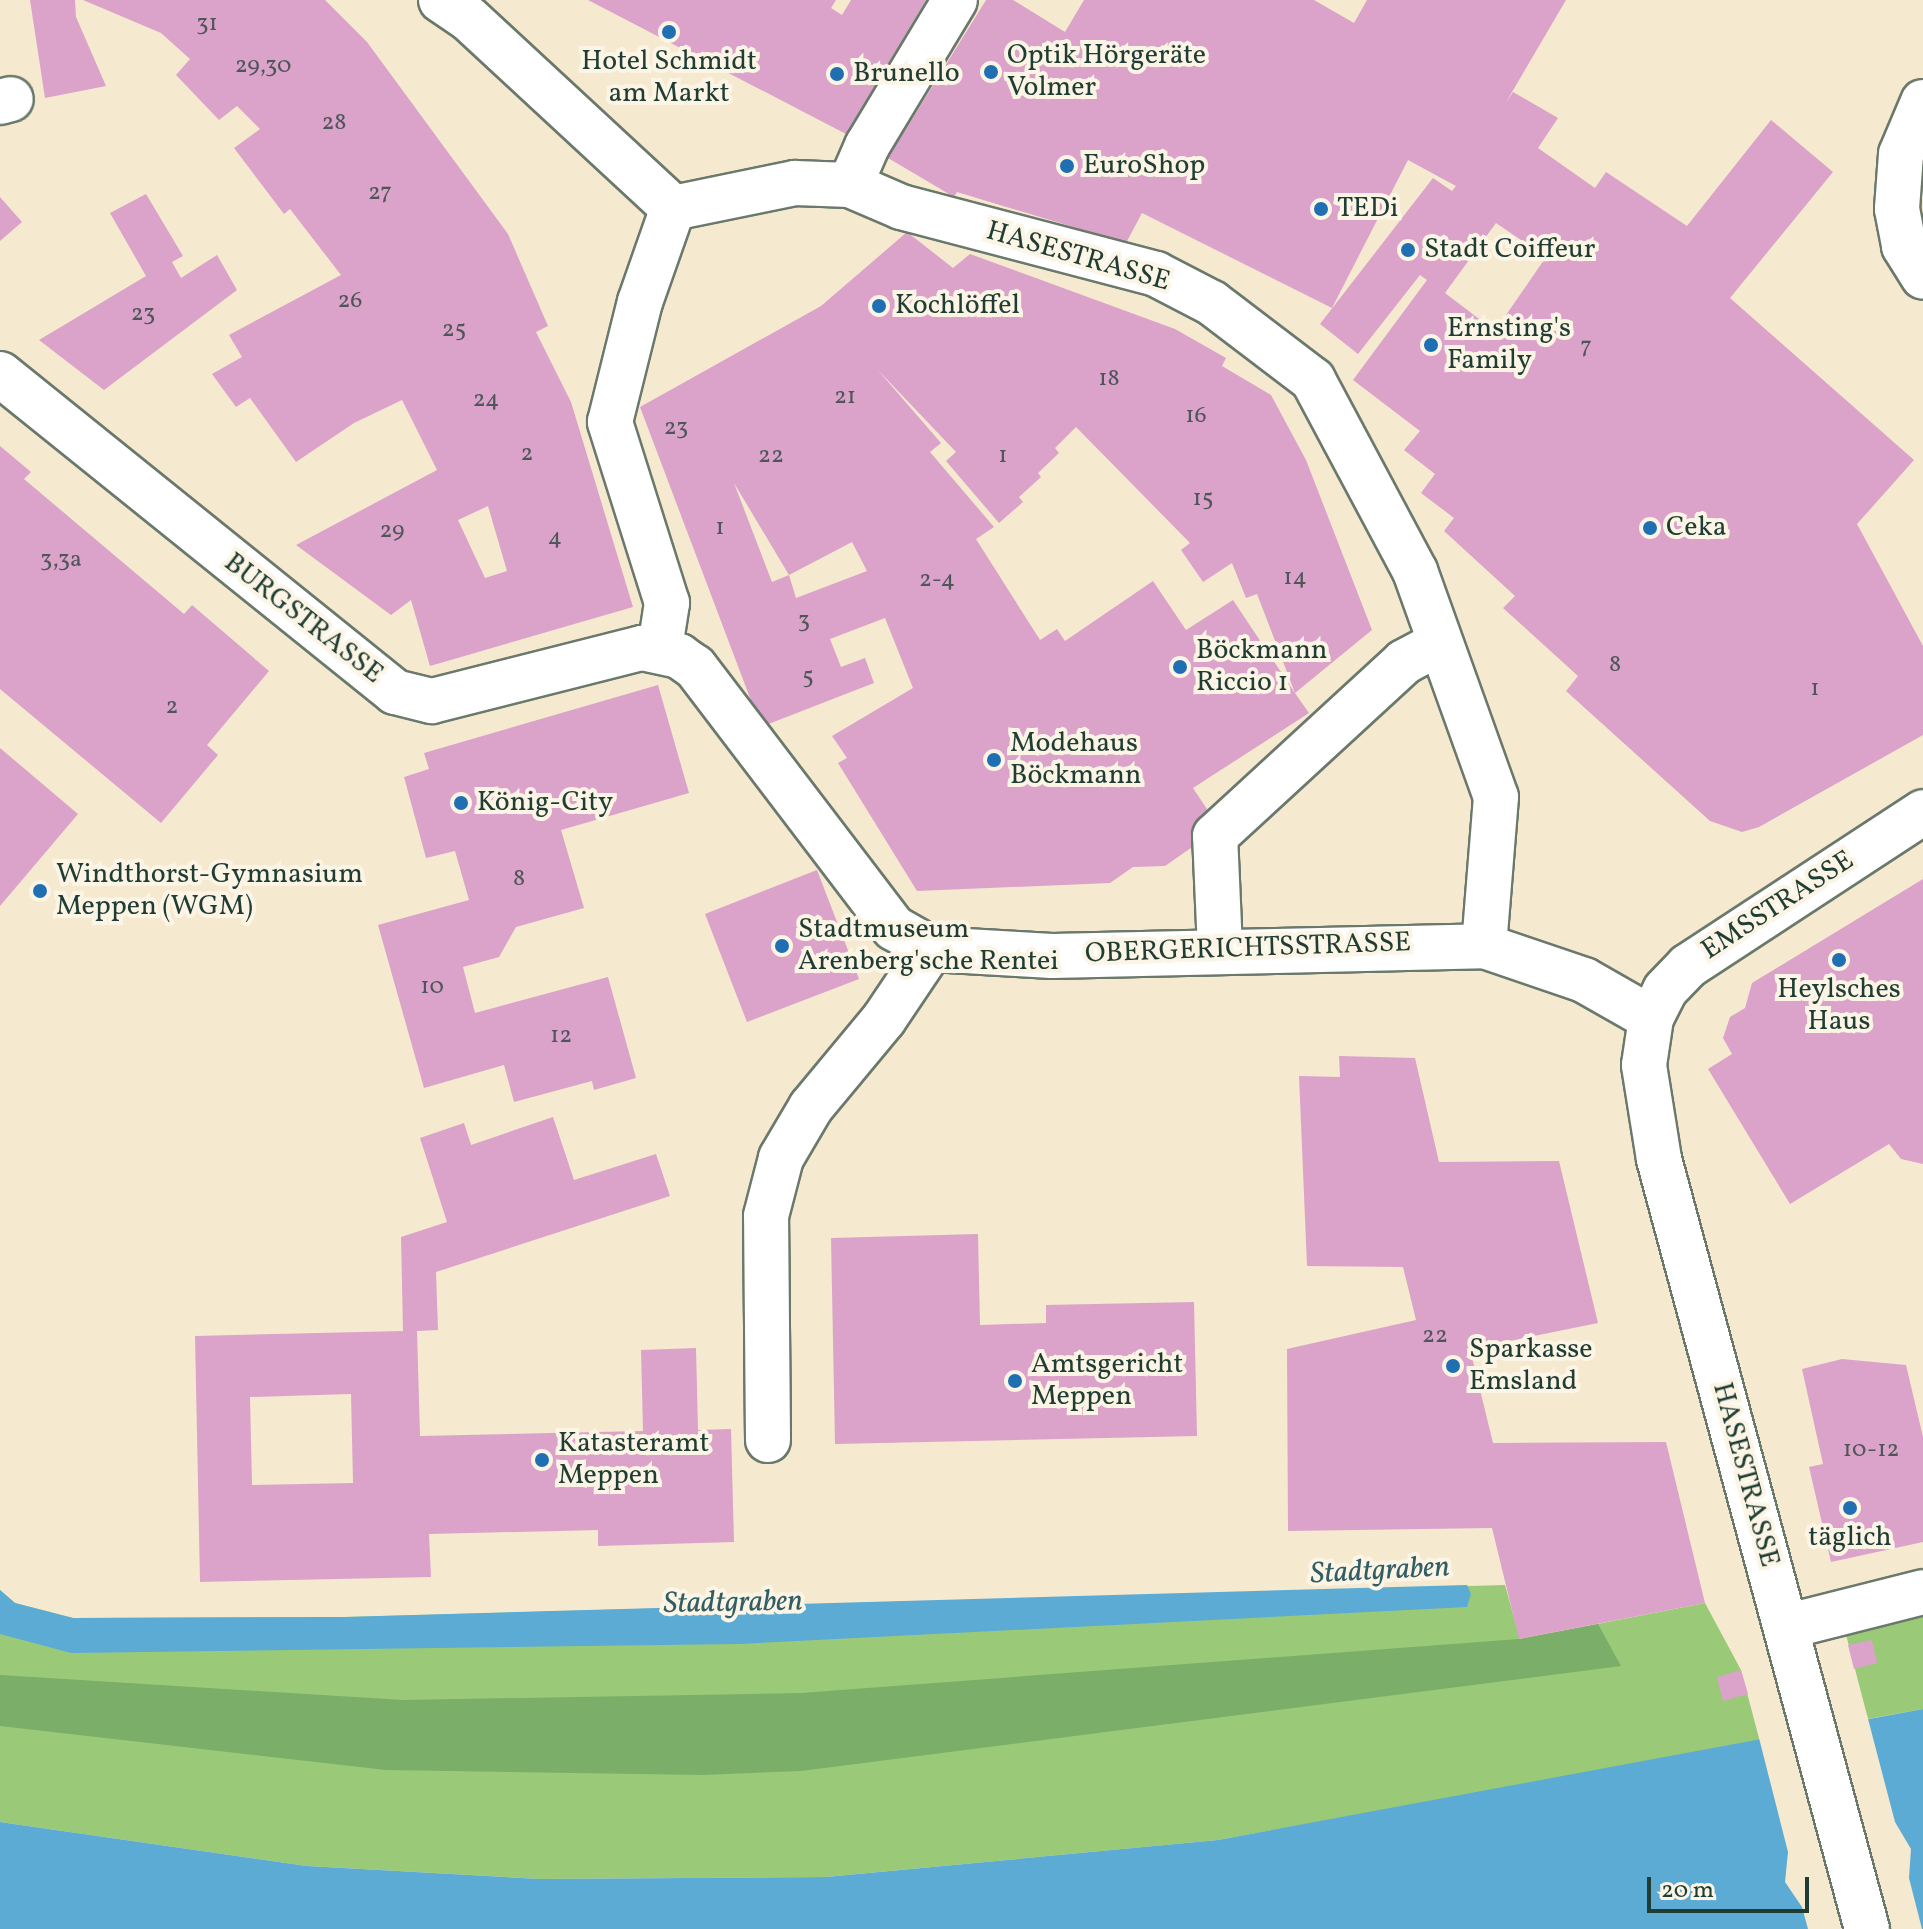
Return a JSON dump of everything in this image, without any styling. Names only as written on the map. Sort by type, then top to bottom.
[{"type":"street","points":[[441,0],[468,18],[673,208],[640,302],[610,422],[667,603],[660,648]]},
{"type":"street","points":[[850,185],[867,146],[955,0]]},
{"type":"street","points":[[1923,102],[1901,154],[1897,209],[1904,246],[1923,277]]},
{"type":"street","name":"HASESTRASSE","points":[[673,208],[795,183],[850,185],[901,207],[1156,274],[1260,336],[1313,380],[1360,461],[1415,571],[1438,644],[1496,797],[1484,946]]},
{"type":"street","name":"BURGSTRASSE","points":[[0,374],[395,692],[432,701],[642,648],[660,648]]},
{"type":"street","points":[[1220,949],[1215,836],[1404,662],[1438,644]]},
{"type":"street","name":"OBERGERICHTSSTRASSE","points":[[660,648],[695,667],[894,928],[931,949],[1052,956],[1220,949],[1484,946],[1584,980],[1651,1018]]},
{"type":"street","name":"EMSSTRASSE","points":[[1651,1018],[1665,990],[1688,966],[1923,812]]},
{"type":"street","points":[[768,1440],[766,1216],[781,1158],[811,1107],[884,1019],[931,949]]},
{"type":"street","name":"HASESTRASSE","points":[[1651,1018],[1644,1065],[1653,1136],[1789,1626],[1867,1929]]},
{"type":"street","points":[[1789,1626],[1923,1592]]},
{"type":"green space","points":[[1505,1585],[1520,1639],[1705,1603],[1741,1670],[1760,1742],[1218,1840],[826,1877],[540,1879],[307,1866],[0,1822],[0,1590],[15,1603],[73,1618],[345,1617]]},
{"type":"green space","points":[[1923,1608],[1923,1709],[1868,1719],[1843,1623]]},
{"type":"green space","points":[[1598,1624],[1621,1666],[801,1771],[703,1775],[386,1770],[0,1726],[0,1675],[403,1700],[801,1693],[1519,1639]]},
{"type":"water","points":[[1467,1585],[1471,1594],[1467,1607],[739,1644],[71,1653],[0,1634],[0,1590],[15,1603],[73,1618],[345,1617]]},
{"type":"water","points":[[1923,1709],[1923,1929],[0,1929],[0,1822],[307,1866],[540,1879],[826,1877],[1218,1840]]},
{"type":"pier","points":[[1867,1715],[1895,1822],[1911,1849],[1909,1878],[1922,1929],[1808,1929],[1802,1907],[1785,1882],[1788,1852],[1759,1738]]},
{"type":"building","points":[[30,0],[75,0],[76,17],[106,86],[45,98]]},
{"type":"building","points":[[83,0],[325,0],[367,42],[508,234],[548,326],[536,332],[571,402],[633,607],[430,666],[411,600],[391,615],[296,545],[437,470],[402,400],[354,423],[296,462],[250,398],[236,407],[212,374],[242,357],[229,335],[341,275],[290,209],[284,214],[234,148],[260,129],[237,106],[219,120],[176,75],[190,59],[161,33]],"holes":[[[488,506],[507,571],[485,578],[458,520]]]},
{"type":"building","points":[[588,0],[836,0],[831,8],[842,15],[851,0],[926,0],[846,134]]},
{"type":"building","points":[[986,0],[1013,0],[1065,32],[1084,0],[1314,0],[1354,23],[1367,0],[1566,0],[1505,104],[1513,92],[1558,118],[1538,148],[1595,188],[1606,172],[1687,226],[1771,120],[1833,172],[1730,298],[1914,460],[1857,524],[1923,646],[1923,735],[1759,827],[1742,832],[1710,821],[1566,691],[1578,676],[1503,608],[1515,596],[1444,531],[1454,518],[1421,493],[1435,474],[1404,450],[1420,431],[1353,380],[1427,280],[1420,275],[1358,354],[1320,324],[1433,178],[1452,191],[1456,186],[1408,160],[1332,308],[1142,213],[1126,243],[957,192],[954,197],[888,158]],"holes":[[[1496,223],[1546,257],[1495,331],[1445,293]]]},
{"type":"building","points":[[146,194],[183,256],[172,262],[181,278],[217,255],[237,290],[104,390],[39,340],[146,276],[110,213]]},
{"type":"building","points":[[0,197],[22,222],[0,241]]},
{"type":"building","points":[[907,232],[953,268],[970,254],[1175,329],[1226,358],[1222,366],[1271,395],[1306,460],[1372,630],[1295,693],[1309,713],[1193,788],[1213,818],[1211,834],[1165,866],[1133,867],[1110,883],[917,891],[838,763],[847,758],[832,736],[913,688],[885,618],[830,639],[841,667],[865,658],[874,683],[761,727],[640,407],[821,306]],"holes":[[[877,369],[956,452],[946,461],[999,523],[1023,502],[1019,497],[1041,477],[1038,473],[1059,453],[1055,448],[1076,427],[1190,543],[1181,550],[1203,582],[1232,563],[1246,598],[1257,594],[1295,693],[1233,600],[1186,630],[1153,581],[1065,641],[1057,629],[1040,640],[976,539],[994,527],[930,452],[941,443]],[[734,483],[789,575],[772,582]],[[852,542],[867,571],[796,598],[789,575]]]},
{"type":"building","points":[[0,446],[31,472],[24,479],[184,614],[192,605],[269,671],[207,745],[218,755],[161,823],[0,689]]},
{"type":"building","points":[[658,685],[689,793],[561,830],[584,908],[516,927],[499,957],[463,967],[475,1013],[608,977],[636,1078],[594,1090],[592,1081],[514,1102],[504,1065],[424,1088],[378,925],[469,900],[455,851],[426,858],[404,777],[429,769],[424,753]]},
{"type":"building","name":"Windthorst-Gymnasium Meppen (WGM)","points":[[0,748],[78,814],[0,906]]},
{"type":"building","name":"Stadtmuseum Arenberg'sche Rentei","points":[[817,870],[859,979],[747,1022],[705,914]]},
{"type":"building","points":[[1923,879],[1923,1164],[1901,1159],[1889,1144],[1790,1204],[1708,1069],[1732,1054],[1723,1038],[1730,1017],[1745,1008],[1752,983]]},
{"type":"building","points":[[1339,1056],[1415,1058],[1439,1162],[1559,1161],[1598,1323],[1470,1349],[1493,1443],[1666,1442],[1705,1603],[1519,1639],[1492,1528],[1288,1531],[1287,1349],[1416,1320],[1403,1267],[1307,1266],[1299,1076],[1340,1077]]},
{"type":"building","name":"Katasteramt Meppen","points":[[553,1117],[574,1180],[656,1154],[670,1196],[436,1272],[438,1330],[417,1331],[420,1436],[643,1431],[641,1350],[696,1348],[698,1430],[731,1429],[734,1542],[598,1546],[598,1530],[429,1534],[431,1577],[200,1582],[195,1336],[403,1331],[401,1237],[447,1222],[420,1138],[464,1123],[471,1145]],"holes":[[[351,1394],[353,1483],[252,1485],[250,1397]]]},
{"type":"building","name":"Amtsgericht Meppen","points":[[978,1234],[980,1325],[1046,1323],[1046,1305],[1194,1302],[1197,1436],[835,1444],[831,1238]]},
{"type":"building","points":[[1842,1359],[1906,1365],[1923,1437],[1923,1542],[1831,1562],[1809,1467],[1823,1464],[1802,1369]]},
{"type":"building","points":[[1872,1640],[1877,1663],[1854,1669],[1848,1645]]},
{"type":"building","points":[[1741,1670],[1748,1694],[1723,1701],[1717,1677]]},
{"type":"place","name":"Hotel Schmidt am Markt","points":[[669,32]]},
{"type":"place","name":"Optik Hörgeräte Volmer","points":[[991,72]]},
{"type":"place","name":"Brunello","points":[[837,74]]},
{"type":"place","name":"EuroShop","points":[[1067,166]]},
{"type":"place","name":"TEDi","points":[[1321,209]]},
{"type":"place","name":"Stadt Coiffeur","points":[[1408,250]]},
{"type":"place","name":"Kochlöffel","points":[[879,306]]},
{"type":"place","name":"Ernsting's Family","points":[[1431,345]]},
{"type":"place","name":"Ceka","points":[[1650,528]]},
{"type":"place","name":"Böckmann Riccio 1","points":[[1180,667]]},
{"type":"place","name":"Modehaus Böckmann","points":[[994,760]]},
{"type":"place","name":"König-City","points":[[461,803]]},
{"type":"place","name":"Windthorst-Gymnasium Meppen (WGM)","points":[[40,891]]},
{"type":"place","name":"Stadtmuseum Arenberg'sche Rentei","points":[[782,946]]},
{"type":"place","name":"Heylsches Haus","points":[[1839,960]]},
{"type":"place","name":"Sparkasse Emsland","points":[[1453,1366]]},
{"type":"place","name":"Amtsgericht Meppen","points":[[1015,1381]]},
{"type":"place","name":"Katasteramt Meppen","points":[[542,1460]]},
{"type":"place","name":"täglich","points":[[1850,1508]]},
{"type":"water label","name":"Stadtgraben","points":[[1380,1571]]},
{"type":"water label","name":"Stadtgraben","points":[[733,1603]]}]
